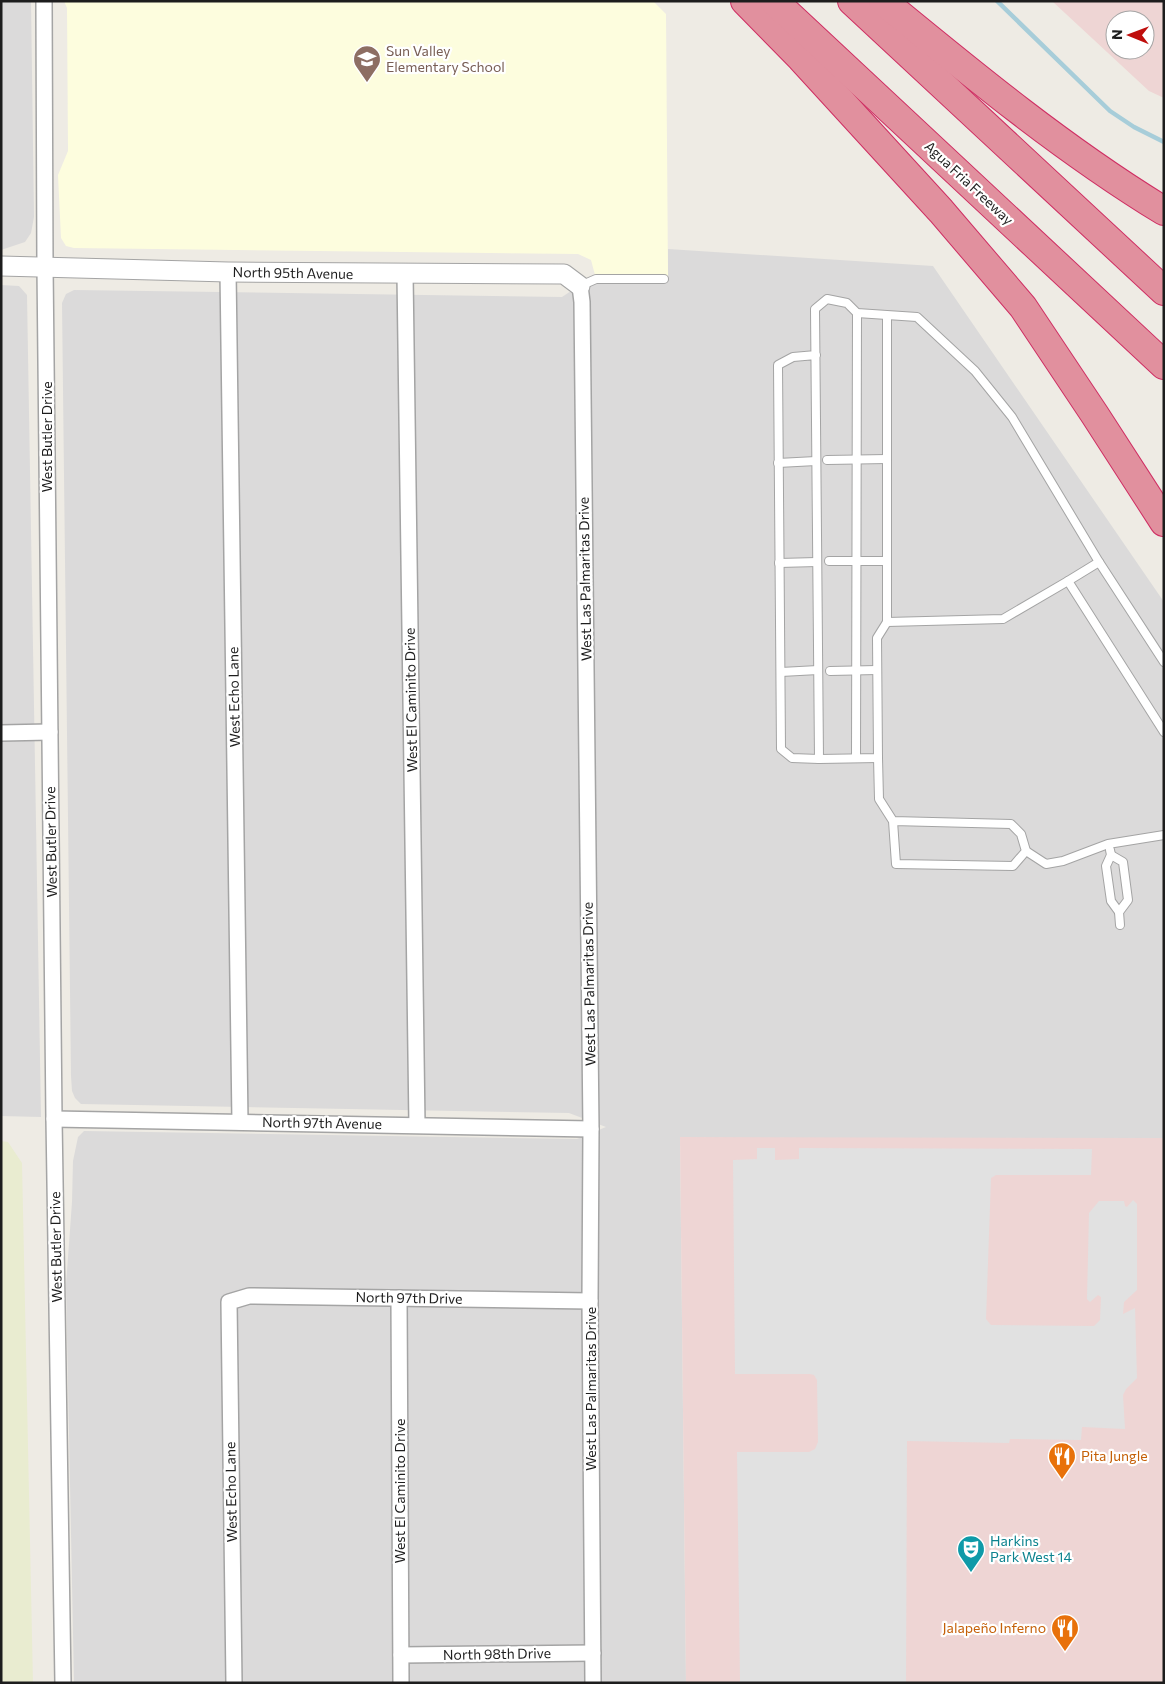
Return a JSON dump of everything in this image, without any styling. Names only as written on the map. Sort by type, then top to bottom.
[{"type":"highway","points":[[746,1],[941,210],[1023,307],[1095,414],[1164,522]]},
{"type":"highway","name":"Agua Fria Freeway","points":[[774,1],[1164,365]]},
{"type":"highway","points":[[852,1],[1164,292]]},
{"type":"highway","points":[[882,1],[1050,133],[1100,170],[1164,212]]},
{"type":"street","name":"West Butler Drive","points":[[44,1],[54,1119],[63,1683]]},
{"type":"street","name":"North 95th Avenue","points":[[1,266],[228,272],[564,274],[580,286]]},
{"type":"street","name":"West Echo Lane","points":[[228,272],[240,1122]]},
{"type":"street","name":"West El Caminito Drive","points":[[405,274],[418,1125]]},
{"type":"street","name":"West Las Palmaritas Drive","points":[[580,286],[582,302],[591,1128],[590,1301],[593,1683]]},
{"type":"street","points":[[1,733],[50,732]]},
{"type":"street","name":"North 97th Avenue","points":[[54,1119],[591,1128]]},
{"type":"street","name":"North 97th Drive","points":[[229,1302],[250,1296],[590,1301]]},
{"type":"street","name":"West El Caminito Drive","points":[[398,1298],[401,1683]]},
{"type":"street","name":"West Echo Lane","points":[[229,1302],[234,1683]]},
{"type":"street","name":"North 98th Drive","points":[[401,1655],[593,1653]]},
{"type":"lane","points":[[580,286],[596,279],[664,279]]},
{"type":"lane","points":[[819,759],[815,309],[827,299],[847,303],[856,313],[856,758]]},
{"type":"lane","points":[[856,313],[917,317],[975,371],[1012,417],[1099,562],[1164,662]]},
{"type":"lane","points":[[887,316],[887,622],[876,638],[879,799],[894,821],[896,864],[1013,866],[1026,851]]},
{"type":"lane","points":[[816,355],[793,357],[778,365],[781,749],[792,758],[878,758]]},
{"type":"lane","points":[[827,460],[887,460]]},
{"type":"lane","points":[[778,463],[816,461]]},
{"type":"lane","points":[[829,561],[887,561]]},
{"type":"lane","points":[[780,563],[817,562]]},
{"type":"lane","points":[[887,622],[1003,619],[1099,562]]},
{"type":"lane","points":[[1068,581],[1164,732]]},
{"type":"lane","points":[[781,672],[818,670]]},
{"type":"lane","points":[[830,671],[877,670]]},
{"type":"lane","points":[[894,821],[1011,824],[1021,834],[1026,851],[1046,864],[1063,862],[1108,844],[1164,835]]},
{"type":"lane","points":[[1108,844],[1111,855],[1106,866],[1111,902],[1120,912]]},
{"type":"lane","points":[[1111,855],[1123,862],[1128,900],[1120,912],[1120,925]]},
{"type":"shaded area","points":[[1,1],[31,1],[34,217],[31,233],[25,242],[1,250]]},
{"type":"shaded area","name":"Sun Valley Elementary School","points":[[64,1],[653,1],[666,14],[668,276],[595,275],[591,260],[578,254],[74,248],[66,246],[61,238],[58,175],[68,151],[67,8]]},
{"type":"shaded area","points":[[1052,1],[1164,1],[1164,98],[1149,91],[1116,60],[1155,60],[1155,10],[1105,10],[1105,50]]},
{"type":"shaded area","points":[[668,249],[933,266],[1164,602],[1164,1138],[680,1138],[686,1683],[74,1683],[66,1285],[73,1161],[78,1137],[84,1131],[577,1139],[606,1127],[569,1113],[81,1104],[75,1098],[72,1091],[71,1076],[62,303],[66,294],[74,290],[562,297],[595,275],[668,276]]},
{"type":"shaded area","points":[[1,285],[19,286],[27,295],[41,1117],[1,1116]]},
{"type":"shaded area","points":[[680,1137],[1164,1138],[1164,1683],[686,1683]]},
{"type":"shaded area","points":[[1,1141],[8,1142],[22,1163],[33,1683],[1,1683]]},
{"type":"shaded area","points":[[757,1148],[775,1148],[775,1160],[799,1159],[799,1148],[1092,1149],[1091,1175],[996,1175],[991,1178],[986,1319],[991,1325],[1094,1326],[1100,1320],[1101,1297],[1098,1295],[1090,1302],[1087,1299],[1089,1213],[1099,1201],[1124,1201],[1127,1207],[1133,1200],[1137,1204],[1137,1290],[1124,1302],[1123,1314],[1135,1308],[1137,1378],[1123,1395],[1125,1429],[1082,1427],[1081,1440],[1010,1439],[1009,1443],[907,1441],[906,1683],[740,1683],[737,1452],[809,1452],[815,1449],[818,1442],[817,1380],[814,1375],[735,1374],[733,1160],[757,1159]]},
{"type":"waterway","points":[[997,1],[1110,111],[1134,127],[1164,142]]},
{"type":"place","name":"Sun Valley Elementary School","points":[[367,83]]},
{"type":"place","name":"Pita Jungle","points":[[1062,1480]]},
{"type":"place","name":"Harkins Park West 14","points":[[971,1573]]},
{"type":"place","name":"Jalapeño Inferno","points":[[1065,1652]]}]
